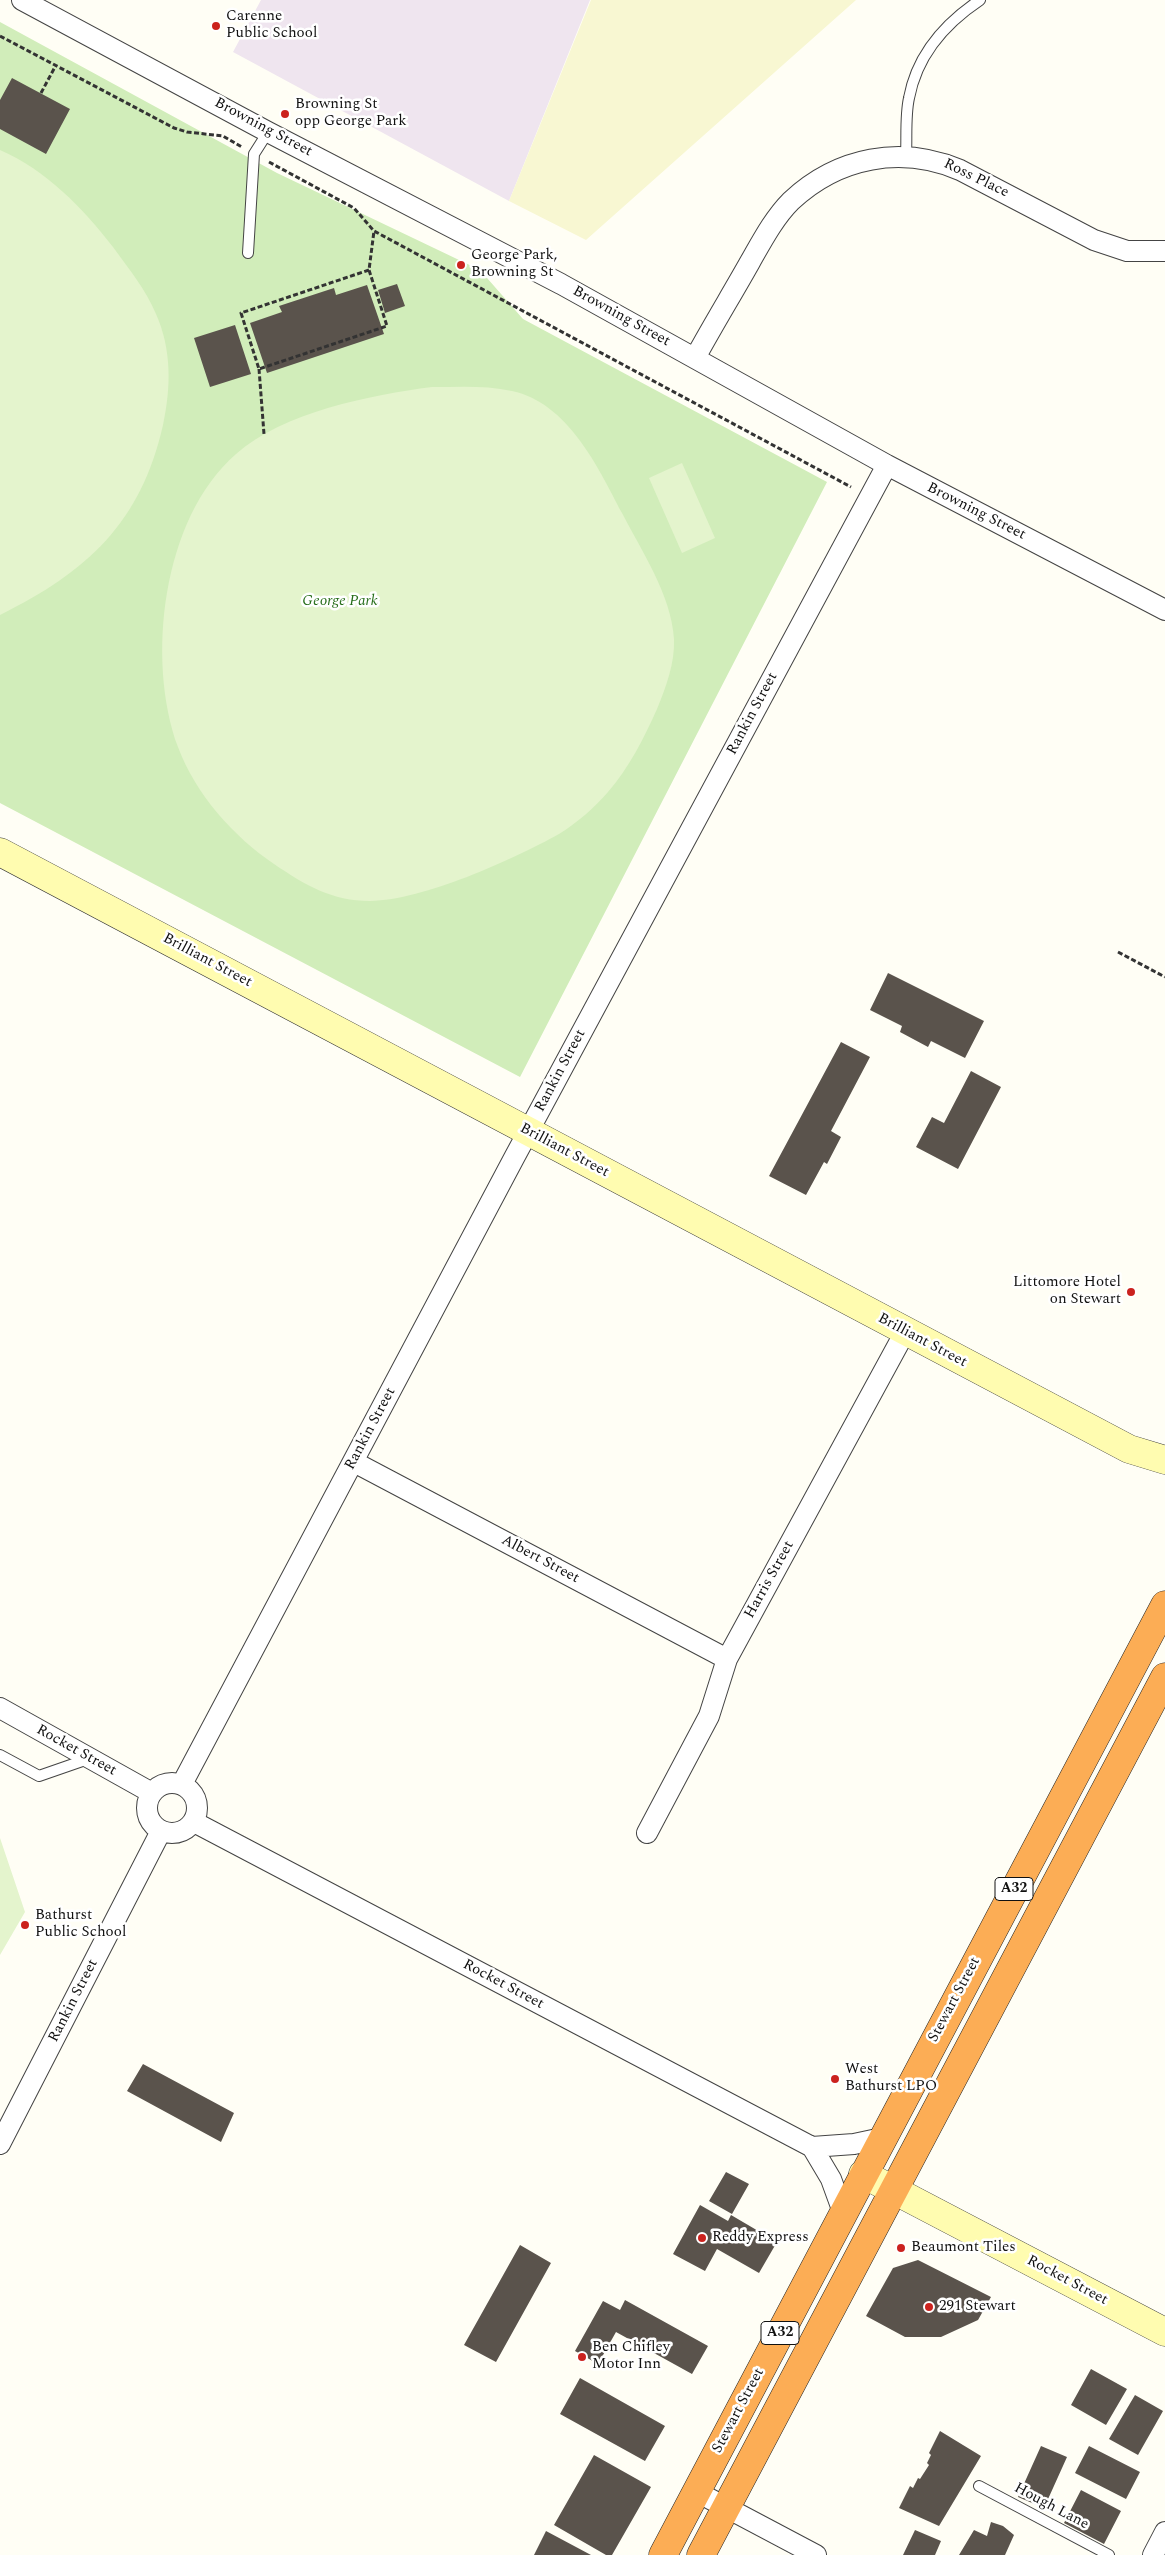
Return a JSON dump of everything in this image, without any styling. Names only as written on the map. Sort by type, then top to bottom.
[{"type":"highway","name":"Stewart Street","points":[[663,2555],[1165,1605]]},
{"type":"highway","name":"A32","points":[[701,2555],[892,2189],[1165,1677]]},
{"type":"street","name":"Browning Street","points":[[22,0],[268,132],[476,238],[887,465],[1165,610]]},
{"type":"street","name":"Ross Place","points":[[695,358],[769,230],[790,202],[816,181],[847,165],[878,158],[906,156],[937,160],[960,170],[1094,240],[1126,251],[1165,250]]},
{"type":"street","name":"Rankin Street","points":[[182,1784],[887,465]]},
{"type":"street","name":"Brilliant Street","points":[[0,852],[1129,1449],[1165,1460]]},
{"type":"street","name":"Harris Street","points":[[647,1833],[709,1716],[727,1659],[906,1332]]},
{"type":"street","name":"Brilliant Street","points":[[1129,1449],[1165,1478]]},
{"type":"street","name":"Albert Street","points":[[354,1462],[727,1659]]},
{"type":"street","name":"Rocket Street","points":[[0,1708],[152,1793]]},
{"type":"street","points":[[166,1784],[182,1784],[190,1789],[198,1805],[194,1822],[183,1831],[176,1833],[161,1831],[150,1821],[148,1814],[148,1800],[152,1793],[166,1784]]},
{"type":"street","name":"Rocket Street","points":[[194,1822],[812,2147]]},
{"type":"street","name":"Rankin Street","points":[[0,2144],[161,1831]]},
{"type":"street","points":[[843,2212],[831,2179],[812,2147],[854,2144],[882,2138]]},
{"type":"street","name":"Rocket Street","points":[[863,2174],[1165,2332]]},
{"type":"street","points":[[696,2492],[816,2555]]},
{"type":"street","points":[[1152,2555],[1165,2532]]},
{"type":"lane","points":[[906,156],[908,99],[915,72],[930,46],[948,24],[980,0]]},
{"type":"lane","points":[[248,253],[254,154],[268,132]]},
{"type":"lane","points":[[0,1755],[39,1776],[89,1758]]},
{"type":"lane","name":"Hough Lane","points":[[979,2486],[1109,2555]]},
{"type":"path","points":[[0,36],[174,128],[187,132],[223,136],[354,208],[374,231],[870,497]]},
{"type":"path","points":[[41,93],[56,64]]},
{"type":"path","points":[[259,369],[387,326],[369,270],[374,231]]},
{"type":"path","points":[[264,434],[259,369],[241,313],[369,270]]},
{"type":"path","points":[[1118,952],[1165,977]]},
{"type":"shaded area","points":[[261,0],[590,0],[509,201],[233,52]]},
{"type":"green space","points":[[591,0],[856,0],[586,240],[509,201]]},
{"type":"green space","name":"George Park","points":[[0,22],[277,173],[480,270],[523,319],[827,482],[520,1077],[0,803]]},
{"type":"green space","points":[[0,150],[33,168],[62,191],[89,218],[113,247],[147,296],[156,314],[165,341],[169,383],[166,411],[153,460],[140,490],[125,517],[106,541],[84,562],[31,599],[0,615]]},
{"type":"green space","points":[[432,387],[482,387],[512,391],[532,398],[565,423],[579,439],[603,476],[662,590],[672,622],[674,639],[673,657],[667,684],[657,709],[629,763],[603,798],[572,825],[559,834],[493,866],[416,894],[370,901],[343,898],[308,885],[285,872],[259,853],[244,841],[217,813],[195,782],[178,747],[168,712],[163,674],[163,633],[167,592],[177,552],[191,515],[211,481],[236,454],[255,439],[303,416],[329,408],[382,395]]},
{"type":"green space","points":[[682,463],[715,538],[682,553],[649,478]]},
{"type":"green space","points":[[0,1838],[25,1912],[0,1955]]},
{"type":"building","points":[[12,78],[70,109],[46,154],[0,129],[0,100]]},
{"type":"building","points":[[397,284],[405,306],[385,313],[378,290]]},
{"type":"building","points":[[367,285],[384,334],[267,373],[250,323],[282,312],[279,306],[334,288],[336,295]]},
{"type":"building","points":[[235,325],[251,374],[210,387],[194,338]]},
{"type":"building","points":[[888,973],[984,1021],[965,1058],[931,1041],[928,1047],[900,1032],[902,1026],[870,1010]]},
{"type":"building","points":[[841,1042],[870,1057],[831,1131],[841,1137],[827,1164],[824,1162],[806,1195],[769,1176]]},
{"type":"building","points":[[971,1071],[1001,1087],[958,1169],[916,1147],[932,1117],[944,1123]]},
{"type":"building","points":[[143,2064],[234,2113],[221,2142],[127,2091]]},
{"type":"building","points":[[726,2172],[749,2184],[732,2214],[709,2201]]},
{"type":"building","points":[[700,2205],[728,2221],[731,2215],[777,2242],[759,2273],[717,2249],[705,2271],[673,2254]]},
{"type":"building","points":[[520,2245],[551,2263],[496,2362],[464,2345]]},
{"type":"building","name":"291 Stewart","points":[[918,2260],[991,2297],[978,2320],[941,2337],[905,2337],[866,2316],[893,2268]]},
{"type":"building","points":[[625,2300],[708,2346],[692,2374],[616,2332],[598,2364],[575,2351],[603,2301],[620,2310]]},
{"type":"building","points":[[1091,2369],[1127,2389],[1106,2425],[1071,2405]]},
{"type":"building","points":[[580,2378],[665,2426],[645,2461],[560,2414]]},
{"type":"building","points":[[1135,2395],[1163,2411],[1138,2455],[1109,2439]]},
{"type":"building","points":[[940,2431],[981,2456],[939,2526],[899,2508],[910,2486],[913,2488],[918,2478],[920,2479],[929,2465],[927,2463],[931,2455],[929,2453]]},
{"type":"building","points":[[1041,2446],[1067,2457],[1044,2508],[1018,2497]]},
{"type":"building","points":[[1089,2446],[1140,2472],[1126,2499],[1075,2473]]},
{"type":"building","points":[[594,2455],[651,2487],[612,2555],[606,2555],[554,2525]]},
{"type":"building","points":[[1081,2490],[1121,2511],[1104,2544],[1064,2523]]},
{"type":"building","points":[[991,2522],[1003,2526],[1014,2535],[1005,2555],[959,2555],[974,2530],[987,2536]]},
{"type":"building","points":[[915,2530],[941,2541],[935,2555],[903,2555]]},
{"type":"building","points":[[546,2531],[591,2555],[534,2555]]},
{"type":"place","name":"Carenne Public School","points":[[216,26]]},
{"type":"place","name":"Browning St opp George Park","points":[[285,114]]},
{"type":"place","name":"George Park, Browning St","points":[[461,265]]},
{"type":"place","name":"Littomore Hotel on Stewart","points":[[1131,1292]]},
{"type":"place","name":"Bathurst Public School","points":[[25,1925]]},
{"type":"place","name":"West Bathurst LPO","points":[[835,2079]]},
{"type":"place","name":"Reddy Express","points":[[702,2238]]},
{"type":"place","name":"Beaumont Tiles","points":[[901,2248]]},
{"type":"place","name":"291 Stewart","points":[[929,2307]]},
{"type":"place","name":"Ben Chifley Motor Inn","points":[[582,2357]]}]
